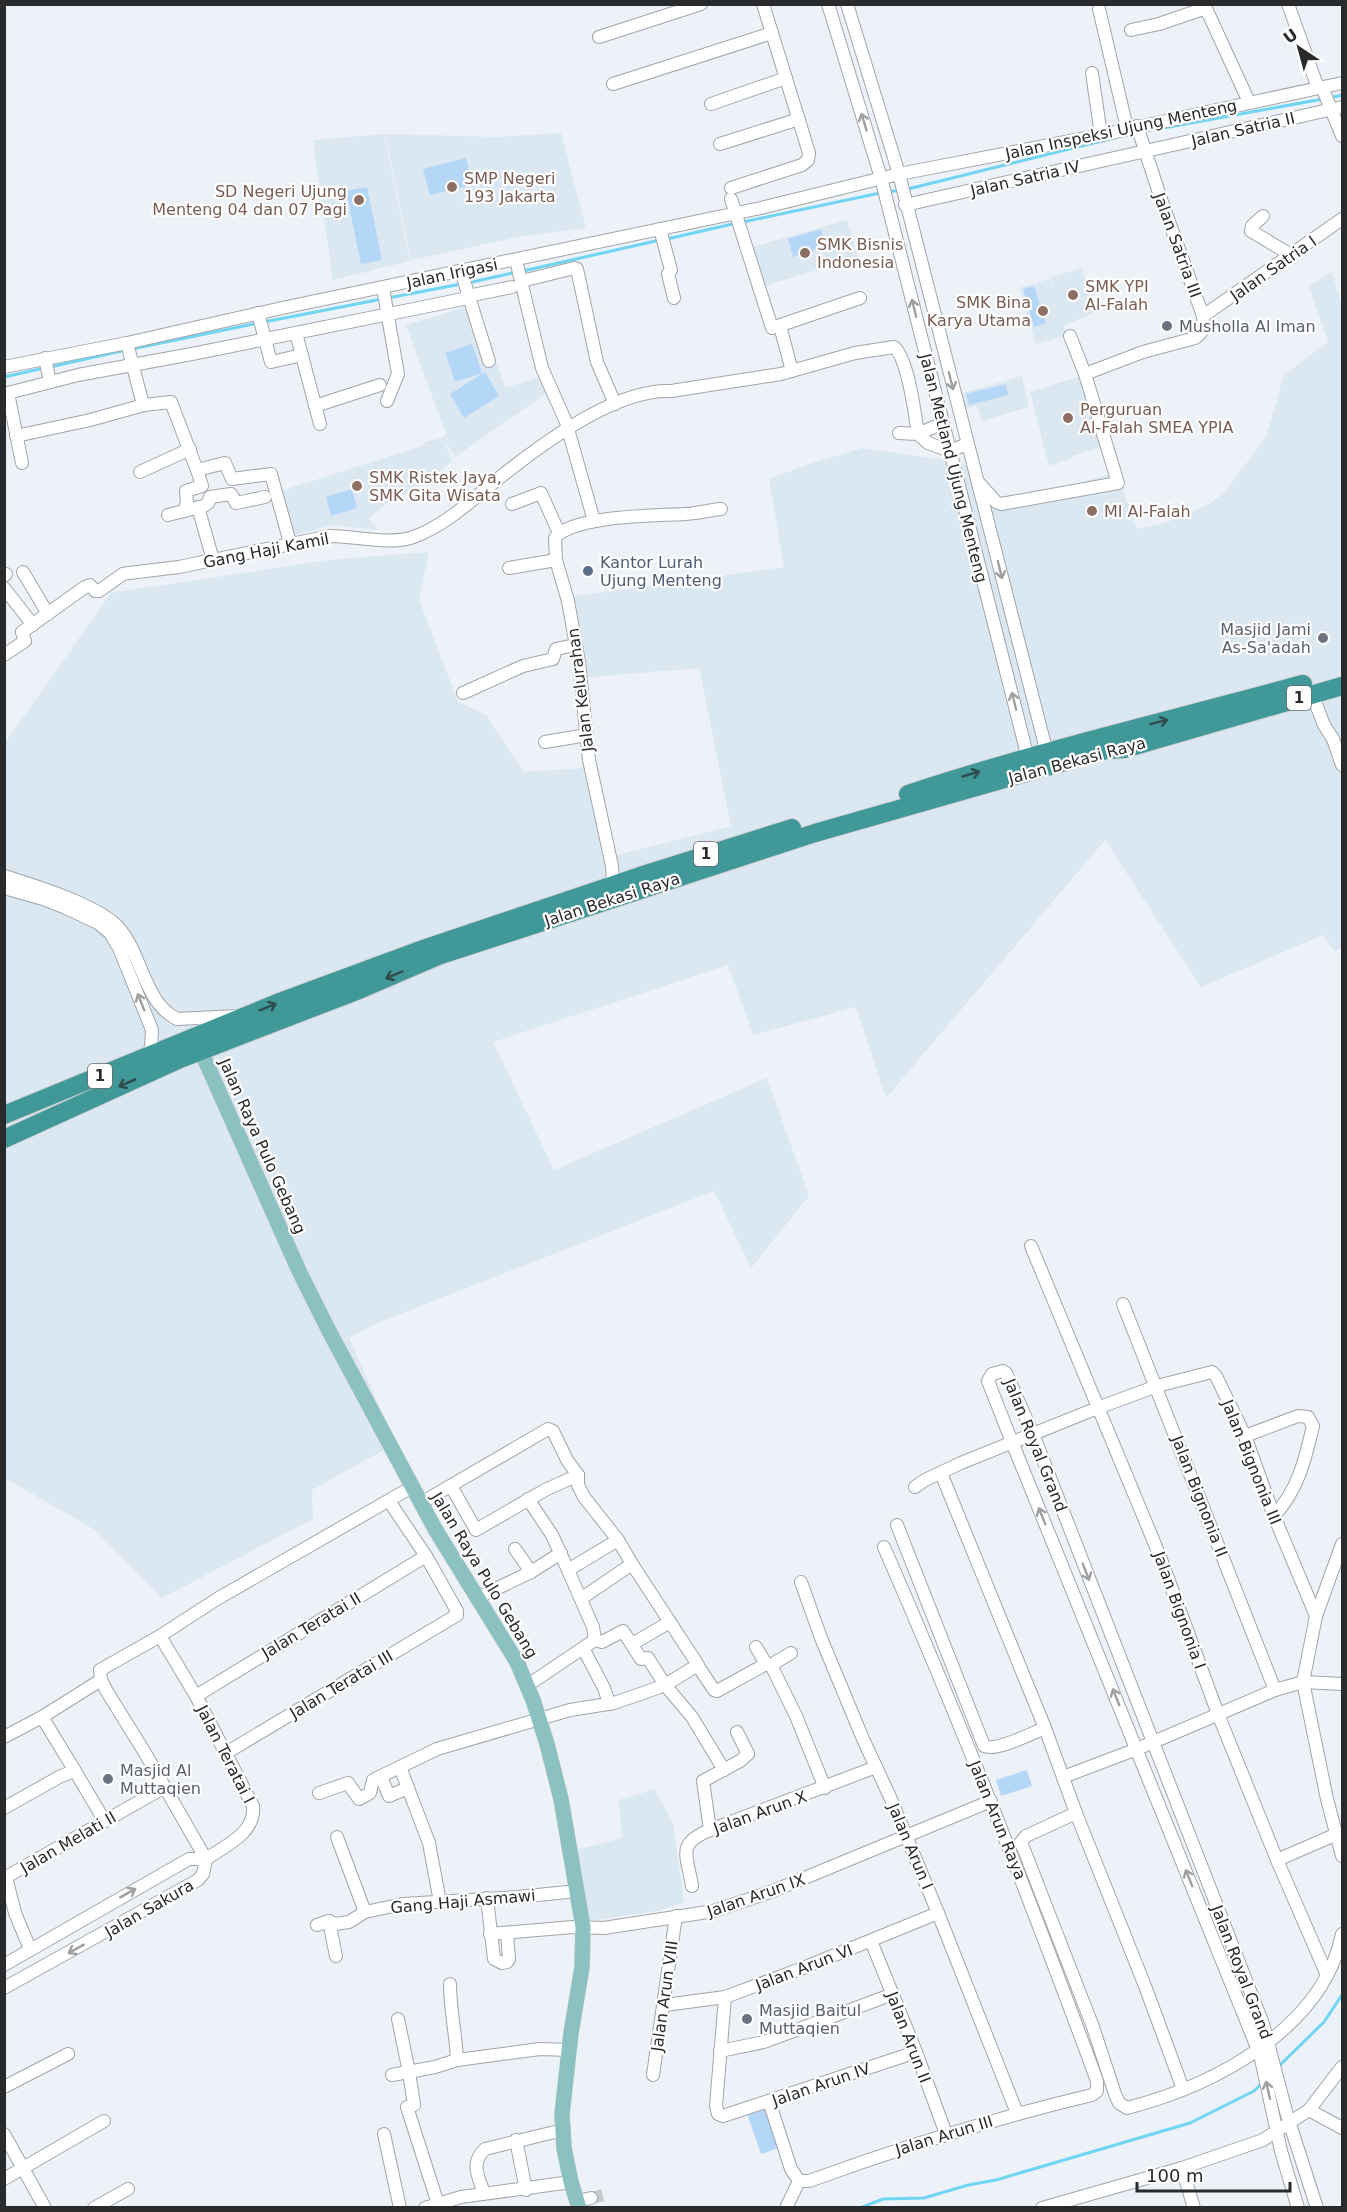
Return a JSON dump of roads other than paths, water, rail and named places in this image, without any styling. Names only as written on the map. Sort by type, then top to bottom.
[{"type":"highway","name":"Jalan Bekasi Raya","points":[[4,1115],[146,1057],[198,1044],[359,990],[436,951],[793,840],[1028,758],[1102,736],[1342,674]]},
{"type":"highway","name":"Jalan Bekasi Raya","points":[[4,1138],[198,1044],[244,1017],[436,951],[613,885],[768,835],[907,800],[991,784],[1106,750],[1124,749],[1342,686]]},
{"type":"highway","points":[[4,1122],[51,1096]]},
{"type":"main road","name":"Jalan Raya Pulo Gebang","points":[[198,1044],[300,1272],[412,1486],[477,1598],[509,1647],[528,1685],[561,1799],[583,1927],[582,1967],[564,2088],[563,2130],[571,2182],[583,2202]]},
{"type":"street","points":[[599,37],[701,4]]},
{"type":"street","points":[[763,4],[809,153],[808,160],[802,165],[731,193],[771,327],[780,326],[860,298]]},
{"type":"street","name":"Jalan Metland Ujung Menteng","points":[[828,4],[888,205],[1028,758]]},
{"type":"street","name":"Jalan Metland Ujung Menteng","points":[[847,4],[899,175],[1047,753]]},
{"type":"street","points":[[1288,4],[1321,88],[1335,107],[1342,135]]},
{"type":"street","points":[[1131,30],[1159,24],[1205,6],[1249,102]]},
{"type":"street","name":"Jalan Satria III","points":[[1085,374],[1143,352],[1195,338],[1202,331],[1203,316],[1135,129],[1098,9]]},
{"type":"street","points":[[613,84],[772,33]]},
{"type":"street","points":[[1092,74],[1101,135]]},
{"type":"street","points":[[711,104],[786,78]]},
{"type":"street","name":"Jalan Inspeksi Ujung Menteng","points":[[899,175],[1135,129],[1342,83]]},
{"type":"street","name":"Jalan Satria II","points":[[1144,149],[1335,107]]},
{"type":"street","points":[[720,144],[799,119]]},
{"type":"street","name":"Jalan Satria IV","points":[[905,204],[1144,149]]},
{"type":"street","name":"Jalan Irigasi","points":[[4,367],[130,354],[259,316],[661,233],[739,221],[792,201],[899,175]]},
{"type":"street","points":[[1263,216],[1252,226],[1251,231],[1291,255]]},
{"type":"street","name":"Jalan Satria I","points":[[1203,316],[1342,219]]},
{"type":"street","points":[[661,233],[671,270],[668,274],[674,298]]},
{"type":"street","points":[[517,262],[518,282],[542,368],[568,428],[594,521]]},
{"type":"street","points":[[22,463],[6,393],[130,354],[264,339],[296,333],[468,296],[574,268],[577,269],[597,362],[615,404]]},
{"type":"street","points":[[462,275],[489,362]]},
{"type":"street","points":[[383,292],[398,374],[387,401]]},
{"type":"street","points":[[259,316],[271,362],[302,355]]},
{"type":"street","points":[[780,326],[792,370]]},
{"type":"street","points":[[296,333],[320,424]]},
{"type":"street","points":[[976,479],[996,502],[1001,504],[1118,483],[1085,374],[1070,336]]},
{"type":"street","name":"Gang Haji Kamil","points":[[4,655],[25,640],[21,633],[88,585],[97,591],[123,574],[213,560],[330,536],[393,541],[415,537],[456,513],[510,469],[568,428],[615,404],[655,390],[671,391],[792,370],[855,353],[895,347],[909,384],[918,434]]},
{"type":"street","points":[[130,354],[143,405]]},
{"type":"street","points":[[45,361],[49,380]]},
{"type":"street","points":[[315,406],[380,385]]},
{"type":"street","points":[[16,436],[90,420],[143,405],[171,402],[202,486],[186,491],[187,503],[183,511]]},
{"type":"street","points":[[898,433],[918,434],[943,423]]},
{"type":"street","points":[[918,434],[928,443],[950,451],[967,444]]},
{"type":"street","points":[[140,472],[190,449]]},
{"type":"street","points":[[197,470],[225,463],[232,480],[270,473],[290,543]]},
{"type":"street","points":[[512,504],[541,493],[559,533],[594,521],[721,509]]},
{"type":"street","points":[[168,515],[206,505],[210,497],[231,494],[237,503],[265,497]]},
{"type":"street","points":[[198,507],[213,560]]},
{"type":"street","name":"Jalan Kelurahan","points":[[559,533],[554,542],[556,560],[568,601],[582,680],[589,760],[612,866],[613,885]]},
{"type":"street","points":[[509,568],[556,560]]},
{"type":"street","points":[[23,572],[48,614]]},
{"type":"street","points":[[4,588],[33,625]]},
{"type":"street","points":[[463,693],[523,666],[552,659],[555,649],[575,645]]},
{"type":"street","points":[[1312,694],[1324,725],[1333,739],[1342,765]]},
{"type":"street","points":[[545,742],[587,735]]},
{"type":"street","points":[[4,876],[46,889],[97,912],[114,930],[160,1006],[168,1014],[177,1018],[244,1017]]},
{"type":"street","points":[[4,888],[43,899],[114,930]]},
{"type":"street","points":[[114,930],[152,1030],[151,1048],[146,1057]]},
{"type":"street","name":"Jalan Bignonia I","points":[[1031,1246],[1100,1407],[1159,1554],[1218,1714],[1277,1860],[1327,1975]]},
{"type":"street","name":"Jalan Bignonia II","points":[[1123,1304],[1275,1690]]},
{"type":"street","name":"Jalan Royal Grand","points":[[1298,2208],[1276,2127],[1265,2051],[1137,1749],[1012,1442],[988,1381],[992,1374],[1003,1371],[1006,1373],[1033,1434],[1152,1742],[1265,2051],[1317,2208]]},
{"type":"street","name":"Jalan Bignonia III","points":[[915,1487],[922,1481],[1012,1442],[1100,1407],[1156,1386],[1212,1372],[1245,1436],[1274,1516],[1316,1616]]},
{"type":"street","points":[[1245,1436],[1298,1416],[1308,1417],[1312,1422],[1313,1426],[1298,1480],[1287,1502],[1274,1516]]},
{"type":"street","points":[[319,1793],[348,1783],[359,1799],[370,1793],[371,1782],[437,1749],[570,1710],[609,1703],[665,1685],[698,1665],[618,1540],[584,1497],[578,1485],[578,1475],[567,1460],[553,1431],[548,1430],[422,1503]]},
{"type":"street","points":[[941,1473],[1045,1728],[1183,2089]]},
{"type":"street","points":[[451,1486],[476,1530],[528,1499],[578,1475]]},
{"type":"street","points":[[4,1737],[42,1717],[100,1675],[217,1599],[412,1486]]},
{"type":"street","points":[[528,1499],[561,1553],[582,1598],[593,1627],[595,1640]]},
{"type":"street","points":[[389,1501],[426,1556]]},
{"type":"street","points":[[897,1525],[984,1746],[989,1749],[998,1747],[1045,1728]]},
{"type":"street","points":[[568,1570],[618,1540]]},
{"type":"street","points":[[1342,1544],[1316,1616],[1303,1682],[1324,1788],[1342,1856]]},
{"type":"street","name":"Jalan Arun Raya","points":[[884,1547],[991,1801],[1046,1941],[1097,2081],[1097,2091],[1092,2095]]},
{"type":"street","points":[[514,1549],[531,1572]]},
{"type":"street","points":[[477,1598],[531,1572],[561,1553]]},
{"type":"street","name":"Jalan Teratai III","points":[[226,1753],[457,1615],[458,1611],[426,1556]]},
{"type":"street","name":"Jalan Teratai II","points":[[196,1696],[426,1556]]},
{"type":"street","points":[[582,1598],[632,1564]]},
{"type":"street","name":"Jalan Arun I","points":[[801,1582],[821,1638],[907,1836],[1017,2113]]},
{"type":"street","points":[[632,1644],[670,1622]]},
{"type":"street","points":[[528,1685],[595,1640],[602,1642],[623,1631],[642,1659],[648,1658],[665,1685],[692,1718],[724,1770]]},
{"type":"street","name":"Jalan Teratai I","points":[[160,1636],[196,1696],[254,1806],[254,1814],[247,1830],[206,1859]]},
{"type":"street","points":[[756,1647],[768,1664],[796,1716],[825,1788]]},
{"type":"street","points":[[583,1648],[604,1688],[609,1703]]},
{"type":"street","points":[[700,1669],[717,1691],[791,1653]]},
{"type":"street","points":[[100,1675],[206,1859]]},
{"type":"street","points":[[1063,1777],[1137,1749],[1275,1690],[1303,1682],[1342,1684]]},
{"type":"street","points":[[42,1717],[104,1820]]},
{"type":"street","points":[[710,1830],[702,1781],[741,1761],[748,1754],[737,1732]]},
{"type":"street","points":[[400,1767],[429,1843],[440,1902]]},
{"type":"street","name":"Jalan Arun X","points":[[692,1886],[687,1844],[700,1834],[876,1767]]},
{"type":"street","points":[[4,1808],[75,1770]]},
{"type":"street","points":[[381,1777],[389,1796],[408,1788]]},
{"type":"street","name":"Jalan Melati II","points":[[6,1881],[6,1877],[14,1872],[165,1787]]},
{"type":"street","name":"Jalan Arun IX","points":[[490,1934],[583,1927],[604,1928],[714,1911],[747,1901],[991,1801]]},
{"type":"street","points":[[1076,1814],[1026,1836],[1021,1842],[1093,2027],[1115,2094],[1119,2103],[1127,2108],[1155,2101],[1265,2051],[1300,2014],[1327,1975],[1336,1958],[1342,1935]]},
{"type":"street","points":[[1277,1860],[1337,1834]]},
{"type":"street","points":[[337,1837],[365,1912]]},
{"type":"street","name":"Jalan Sakura","points":[[4,1965],[189,1859],[206,1859],[203,1874],[198,1880],[4,1988]]},
{"type":"street","points":[[6,1881],[15,1913],[30,1949]]},
{"type":"street","name":"Gang Haji Asmawi","points":[[336,1956],[323,1923],[349,1922],[365,1912],[404,1904],[577,1891]]},
{"type":"street","points":[[487,1898],[494,1959],[502,1963],[509,1959],[507,1933]]},
{"type":"street","name":"Jalan Arun VI","points":[[665,2004],[725,1997],[938,1913]]},
{"type":"street","name":"Jalan Arun VIII","points":[[653,2075],[676,1916]]},
{"type":"street","name":"Jalan Arun II","points":[[871,1941],[946,2134]]},
{"type":"street","points":[[450,1984],[450,2011],[456,2036],[457,2060]]},
{"type":"street","points":[[725,1997],[720,2051],[764,2042],[893,1994]]},
{"type":"street","points":[[398,2019],[410,2072],[414,2105],[407,2108],[438,2204]]},
{"type":"street","points":[[392,2075],[435,2067],[457,2060],[540,2049],[568,2050]]},
{"type":"street","name":"Jalan Arun IV","points":[[720,2051],[716,2106],[718,2114],[727,2116],[916,2052]]},
{"type":"street","points":[[4,2087],[68,2054]]},
{"type":"street","points":[[1042,2208],[1253,2145],[1276,2127],[1309,2110],[1342,2067]]},
{"type":"street","name":"Jalan Arun III","points":[[799,2181],[809,2181],[946,2134],[1017,2113],[1092,2095]]},
{"type":"street","points":[[769,2102],[791,2169],[799,2181],[786,2208]]},
{"type":"street","points":[[1309,2110],[1342,2128]]},
{"type":"street","points":[[4,2179],[104,2121]]},
{"type":"street","points":[[484,2193],[477,2172],[477,2157],[485,2149],[563,2130]]},
{"type":"street","points":[[4,2134],[45,2208]]},
{"type":"street","points":[[384,2134],[400,2208]]},
{"type":"street","points":[[516,2140],[526,2190]]},
{"type":"street","points":[[1182,2168],[1194,2208]]},
{"type":"street","points":[[425,2208],[484,2193],[526,2190],[571,2182]]},
{"type":"street","points":[[94,2208],[128,2189]]},
{"type":"waterway","points":[[1330,98],[1342,95]]},
{"type":"waterway","points":[[1158,129],[1323,99]]},
{"type":"waterway","points":[[908,189],[1114,138]]},
{"type":"waterway","points":[[887,192],[901,190]]},
{"type":"waterway","points":[[743,222],[880,193]]},
{"type":"waterway","points":[[667,239],[737,223]]},
{"type":"waterway","points":[[523,271],[660,240]]},
{"type":"waterway","points":[[468,283],[517,272]]},
{"type":"waterway","points":[[388,298],[461,284]]},
{"type":"waterway","points":[[264,322],[382,299]]},
{"type":"waterway","points":[[132,349],[258,323]]},
{"type":"waterway","points":[[50,367],[126,350]]},
{"type":"waterway","points":[[4,377],[44,368]]},
{"type":"waterway","points":[[1278,2067],[1324,2022],[1342,1995]]},
{"type":"waterway","points":[[860,2208],[883,2199],[924,2198],[968,2185],[996,2180],[1190,2123],[1254,2091],[1263,2082]]},
{"type":"tunnel","points":[[591,2198],[605,2195]]},
{"type":"place","name":"SMP Negeri 193 Jakarta","points":[[452,187]]},
{"type":"place","name":"SD Negeri Ujung Menteng 04 dan 07 Pagi","points":[[359,200]]},
{"type":"place","name":"SMK Bisnis Indonesia","points":[[805,253]]},
{"type":"place","name":"SMK YPI Al-Falah","points":[[1073,295]]},
{"type":"place","name":"SMK Bina Karya Utama","points":[[1043,311]]},
{"type":"place","name":"Musholla Al Iman","points":[[1167,326]]},
{"type":"place","name":"Perguruan Al-Falah SMEA YPIA","points":[[1068,418]]},
{"type":"place","name":"SMK Ristek Jaya, SMK Gita Wisata","points":[[357,486]]},
{"type":"place","name":"MI Al-Falah","points":[[1092,511]]},
{"type":"place","name":"Kantor Lurah Ujung Menteng","points":[[588,571]]},
{"type":"place","name":"Masjid Jami As-Sa'adah","points":[[1323,638]]},
{"type":"place","name":"Masjid Al Muttaqien","points":[[108,1779]]},
{"type":"place","name":"Masjid Baitul Muttaqien","points":[[747,2019]]}]
